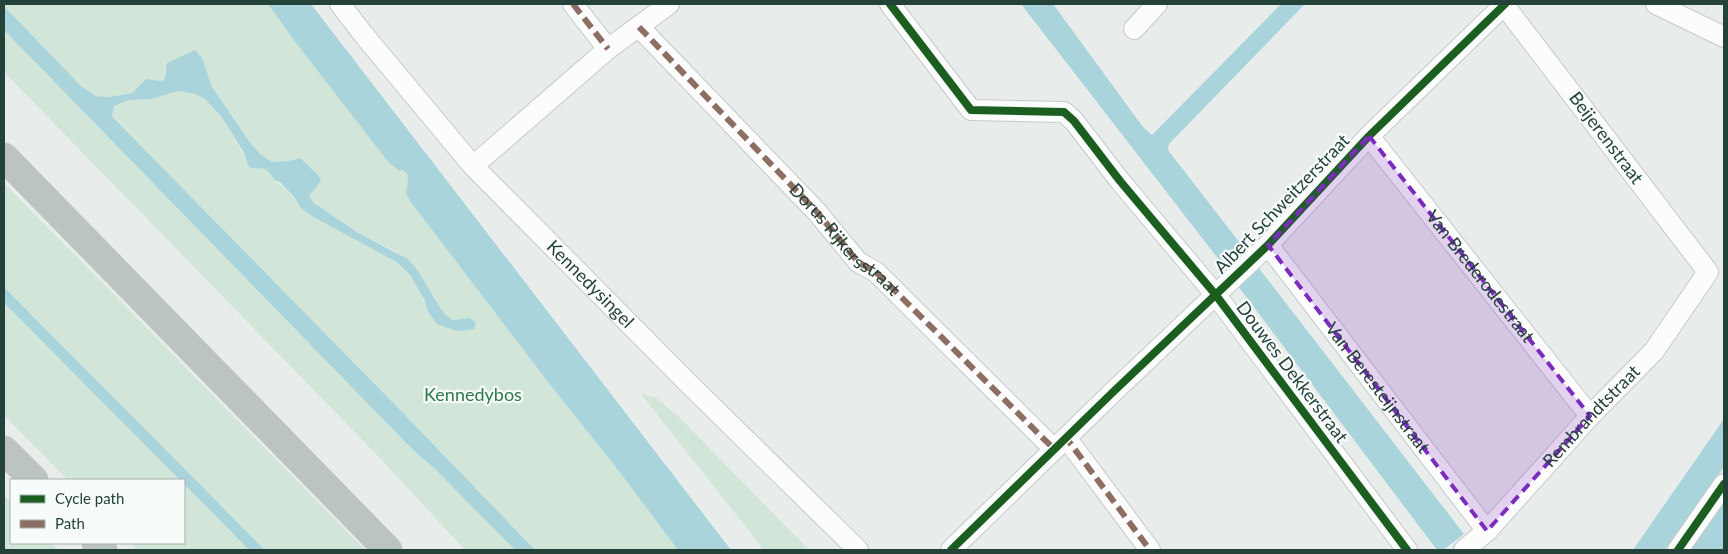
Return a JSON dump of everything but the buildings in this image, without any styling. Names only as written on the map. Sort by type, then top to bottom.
[{"type":"highway","points":[[4,157],[388,550]]},
{"type":"highway","points":[[4,450],[33,479]]},
{"type":"street","name":"Kennedysingel","points":[[340,4],[473,166],[687,382],[858,550]]},
{"type":"street","points":[[573,4],[608,49]]},
{"type":"street","points":[[473,166],[608,49],[669,4]]},
{"type":"street","name":"Douwes Dekkerstraat","points":[[890,4],[971,110],[1064,112],[1074,121],[1120,181],[1215,294],[1407,550]]},
{"type":"street","points":[[1134,29],[1157,4]]},
{"type":"street","name":"Albert Schweitzerstraat","points":[[952,550],[1112,393],[1268,245],[1369,136],[1504,4]]},
{"type":"street","name":"Beijerenstraat","points":[[1504,4],[1708,272]]},
{"type":"street","points":[[1656,4],[1724,36]]},
{"type":"street","name":"Dorus Rijkersstraat","points":[[639,27],[817,212],[858,262],[876,272],[1060,444],[1150,550]]},
{"type":"street","name":"Van Brederodestraat","points":[[1369,136],[1590,416]]},
{"type":"street","name":"Van Beresteijnstraat","points":[[1268,245],[1487,531]]},
{"type":"street","name":"Rembrandtstraat","points":[[1464,550],[1487,531],[1590,416],[1654,350],[1708,272]]},
{"type":"street","points":[[1678,550],[1724,484]]},
{"type":"highlighted area","points":[[1369,136],[1590,416],[1487,531],[1268,245]]},
{"type":"green space","name":"Kennedybos","points":[[4,4],[268,4],[290,35],[409,176],[406,193],[410,201],[678,550],[535,550],[146,151],[112,115],[114,106],[129,100],[152,99],[178,91],[195,94],[205,99],[221,116],[251,168],[266,169],[300,207],[398,263],[416,286],[428,312],[457,331],[458,318],[452,320],[443,312],[434,295],[397,252],[360,234],[314,203],[309,196],[300,158],[272,162],[261,155],[251,144],[212,87],[202,58],[165,69],[165,78],[162,81],[146,79],[132,93],[109,97],[96,96],[81,86]]},
{"type":"green space","points":[[4,30],[412,449],[435,469],[515,550],[465,550],[378,456],[4,72]]},
{"type":"green space","points":[[4,183],[365,550],[265,550],[4,287]]},
{"type":"green space","points":[[4,303],[179,479],[67,479],[4,415]]},
{"type":"green space","points":[[641,394],[655,397],[680,418],[809,550],[762,550]]},
{"type":"green space","points":[[185,485],[249,550],[137,550],[131,544],[185,544]]},
{"type":"green space","points":[[4,495],[10,501],[10,544],[52,544],[59,550],[4,550]]},
{"type":"water","points":[[268,4],[311,4],[731,550],[678,550],[410,201],[406,193],[407,178],[409,176],[402,169],[400,171],[389,163]]},
{"type":"water","points":[[1021,4],[1053,4],[1143,127],[1152,135],[1281,4],[1305,4],[1169,144],[1168,150],[1243,247],[1223,265]]},
{"type":"water","points":[[4,6],[81,86],[96,96],[109,97],[132,93],[146,79],[162,81],[165,78],[167,63],[195,50],[202,58],[212,87],[251,144],[261,155],[272,162],[300,158],[318,175],[321,181],[309,196],[314,203],[360,234],[408,259],[418,271],[443,312],[452,320],[470,318],[476,323],[474,329],[457,331],[437,324],[428,312],[424,299],[410,275],[398,263],[312,216],[300,207],[294,197],[266,169],[251,168],[221,116],[205,99],[195,94],[178,91],[152,99],[129,100],[114,106],[112,116],[535,550],[515,550],[435,469],[412,449],[4,30]]},
{"type":"water","points":[[1258,267],[1464,534],[1443,550],[1437,550],[1238,286]]},
{"type":"water","points":[[4,287],[265,550],[249,550],[185,485],[185,479],[179,479],[4,303]]},
{"type":"water","points":[[1724,419],[1724,467],[1665,550],[1633,550]]},
{"type":"water","points":[[1724,501],[1724,550],[1690,550]]},
{"type":"marked path","points":[[573,4],[608,49]]},
{"type":"marked path","points":[[639,27],[817,212],[858,262],[876,272],[1054,449]]},
{"type":"marked path","points":[[1063,442],[1067,439],[1150,550]]},
{"type":"cycle path","points":[[890,4],[971,110],[1064,112],[1074,121],[1120,181],[1215,294],[1407,550]]},
{"type":"cycle path","points":[[951,550],[1112,393],[1268,245],[1369,136],[1505,4]]},
{"type":"cycle path","points":[[1678,550],[1724,484]]}]
